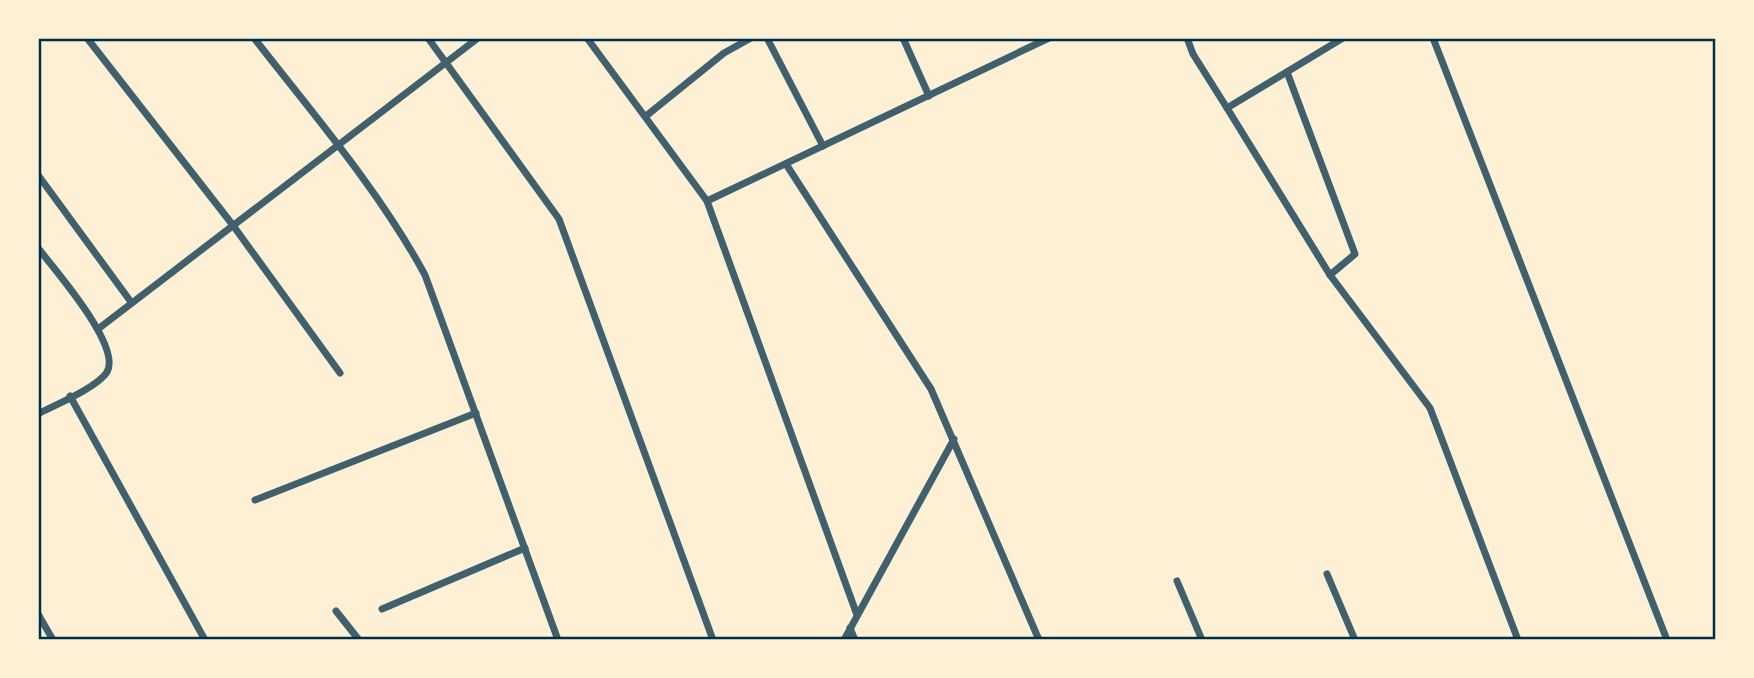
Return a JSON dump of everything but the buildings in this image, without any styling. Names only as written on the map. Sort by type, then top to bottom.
[{"type":"street","points":[[87,38],[232,224],[340,373]]},
{"type":"street","points":[[254,38],[410,246],[425,275],[558,639]]},
{"type":"street","points":[[428,38],[559,219],[713,639]]},
{"type":"street","points":[[98,329],[336,144],[478,38]]},
{"type":"street","points":[[587,38],[707,201],[857,615]]},
{"type":"street","points":[[646,116],[724,53],[751,38]]},
{"type":"street","points":[[767,38],[823,146]]},
{"type":"street","points":[[903,38],[929,96]]},
{"type":"street","points":[[707,201],[1049,38]]},
{"type":"street","points":[[1187,38],[1193,54],[1330,275],[1430,408],[1518,639]]},
{"type":"street","points":[[1227,108],[1343,38]]},
{"type":"street","points":[[1433,38],[1667,639]]},
{"type":"street","points":[[1287,72],[1355,254],[1330,275]]},
{"type":"street","points":[[786,164],[880,312],[915,359],[954,439],[1039,639]]},
{"type":"street","points":[[38,175],[131,302]]},
{"type":"street","points":[[38,248],[98,329],[110,355],[110,364],[101,379],[38,414]]},
{"type":"street","points":[[70,396],[205,639]]},
{"type":"street","points":[[255,500],[476,413]]},
{"type":"street","points":[[844,639],[954,439]]},
{"type":"street","points":[[382,609],[525,548]]},
{"type":"street","points":[[1327,574],[1354,639]]},
{"type":"street","points":[[1177,580],[1202,639]]},
{"type":"street","points":[[336,611],[359,639]]},
{"type":"street","points":[[38,614],[53,639]]},
{"type":"street","points":[[850,628],[855,639]]}]
